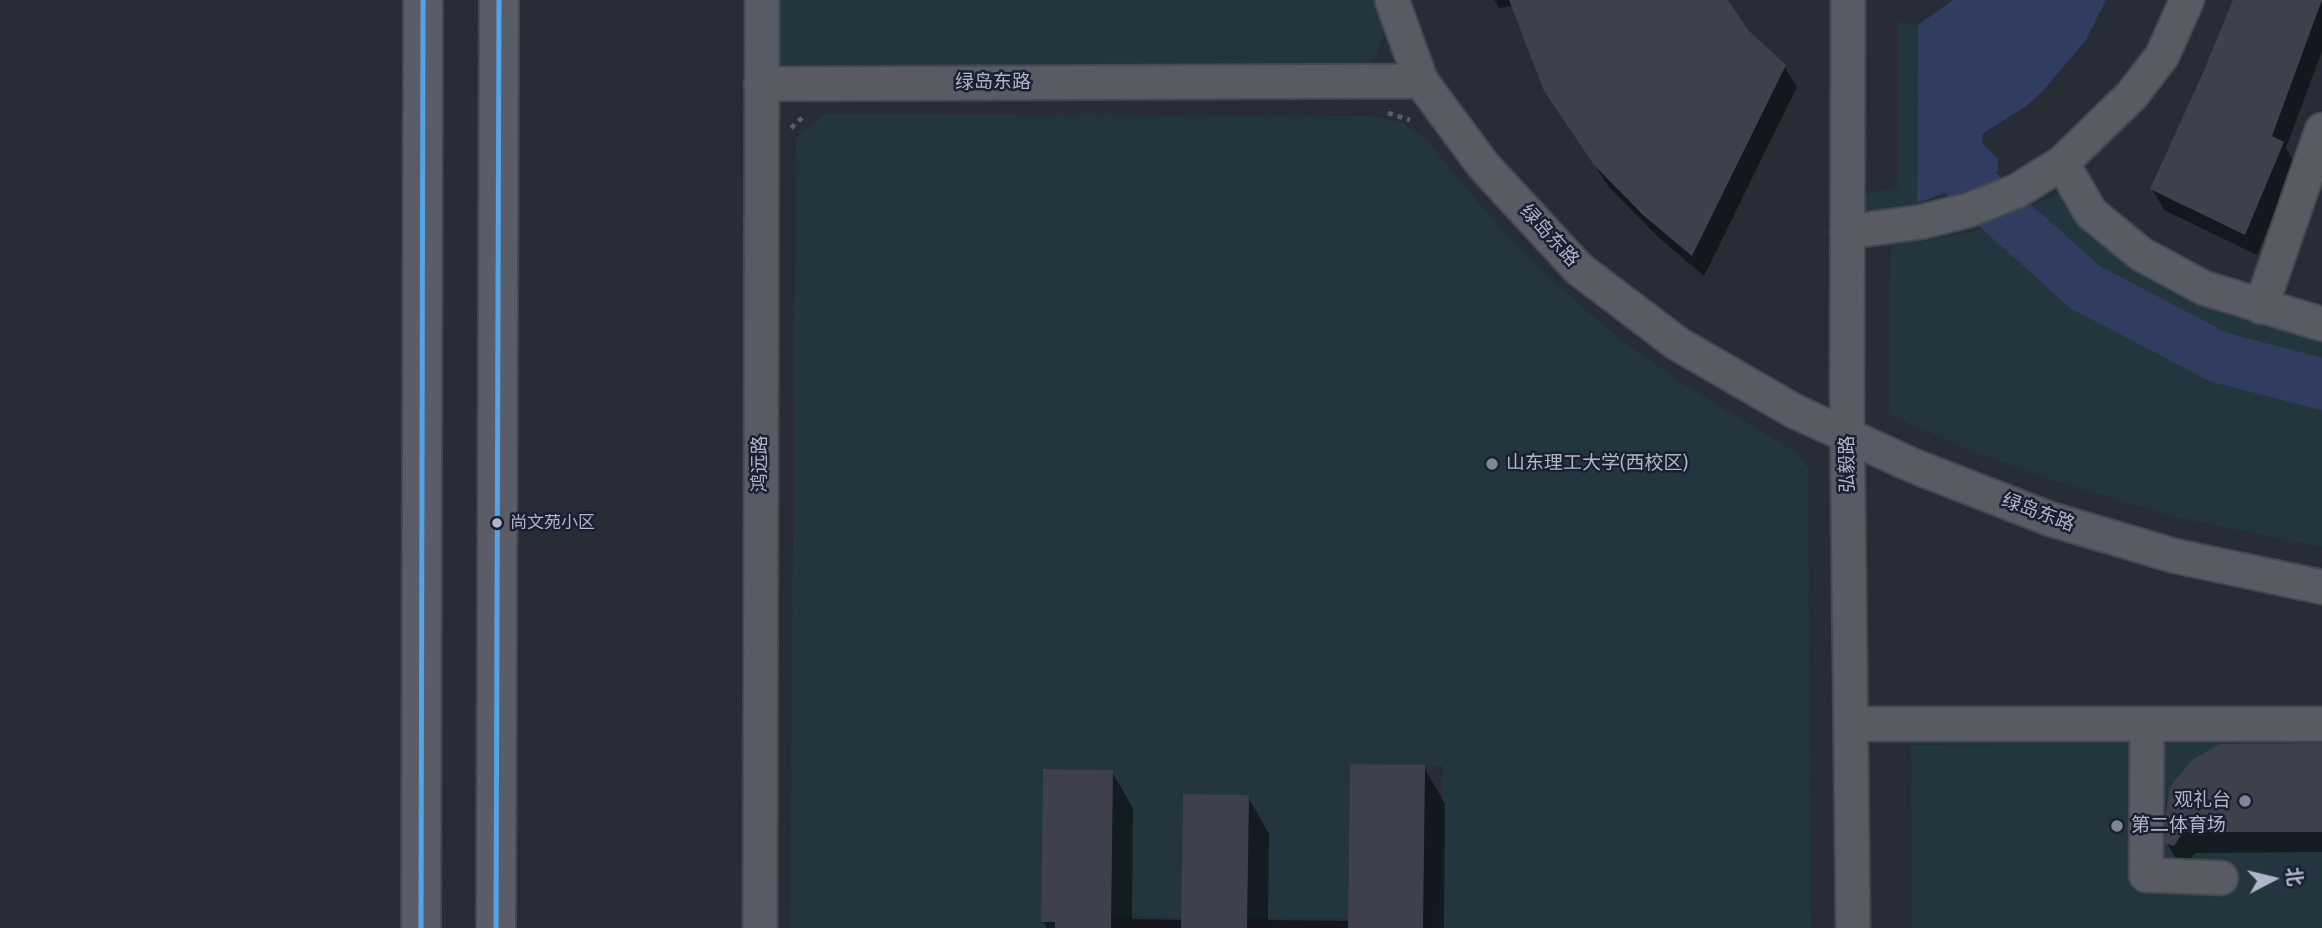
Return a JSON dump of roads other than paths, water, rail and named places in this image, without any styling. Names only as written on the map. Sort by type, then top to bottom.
[{"type":"main road","points":[[421,928],[423,0]]},
{"type":"main road","points":[[496,928],[499,0]]},
{"type":"street","name":"鸿远路","points":[[760,928],[762,0]]},
{"type":"street","points":[[1392,0],[1421,81]]},
{"type":"street","name":"弘毅路","points":[[1848,0],[1848,435],[1853,928]]},
{"type":"street","points":[[1847,232],[1922,222],[1969,210],[2017,191],[2062,163],[2132,95],[2162,56],[2187,0]]},
{"type":"street","name":"绿岛东路","points":[[761,84],[1421,81],[1483,165],[1579,269],[1678,344],[1794,411],[1914,466],[2050,519],[2175,556],[2322,587]]},
{"type":"street","points":[[2261,307],[2322,130]]},
{"type":"street","points":[[2062,163],[2091,213],[2141,254],[2204,288],[2322,324]]},
{"type":"street","points":[[1851,724],[2322,724]]},
{"type":"street","points":[[2147,725],[2146,875],[2221,878]]},
{"type":"water","points":[[1953,0],[2106,0],[2086,40],[2043,91],[2026,106],[1982,134],[1983,144],[1998,159],[1998,171],[1917,203],[1918,25]]},
{"type":"waterway","points":[[1970,184],[2085,287],[2218,357],[2322,384]]},
{"type":"place","name":"山东理工大学(西校区)","points":[[1492,464]]},
{"type":"place","name":"尚文苑小区","points":[[497,523]]},
{"type":"place","name":"观礼台","points":[[2245,801]]},
{"type":"place","name":"第二体育场","points":[[2117,826]]}]
